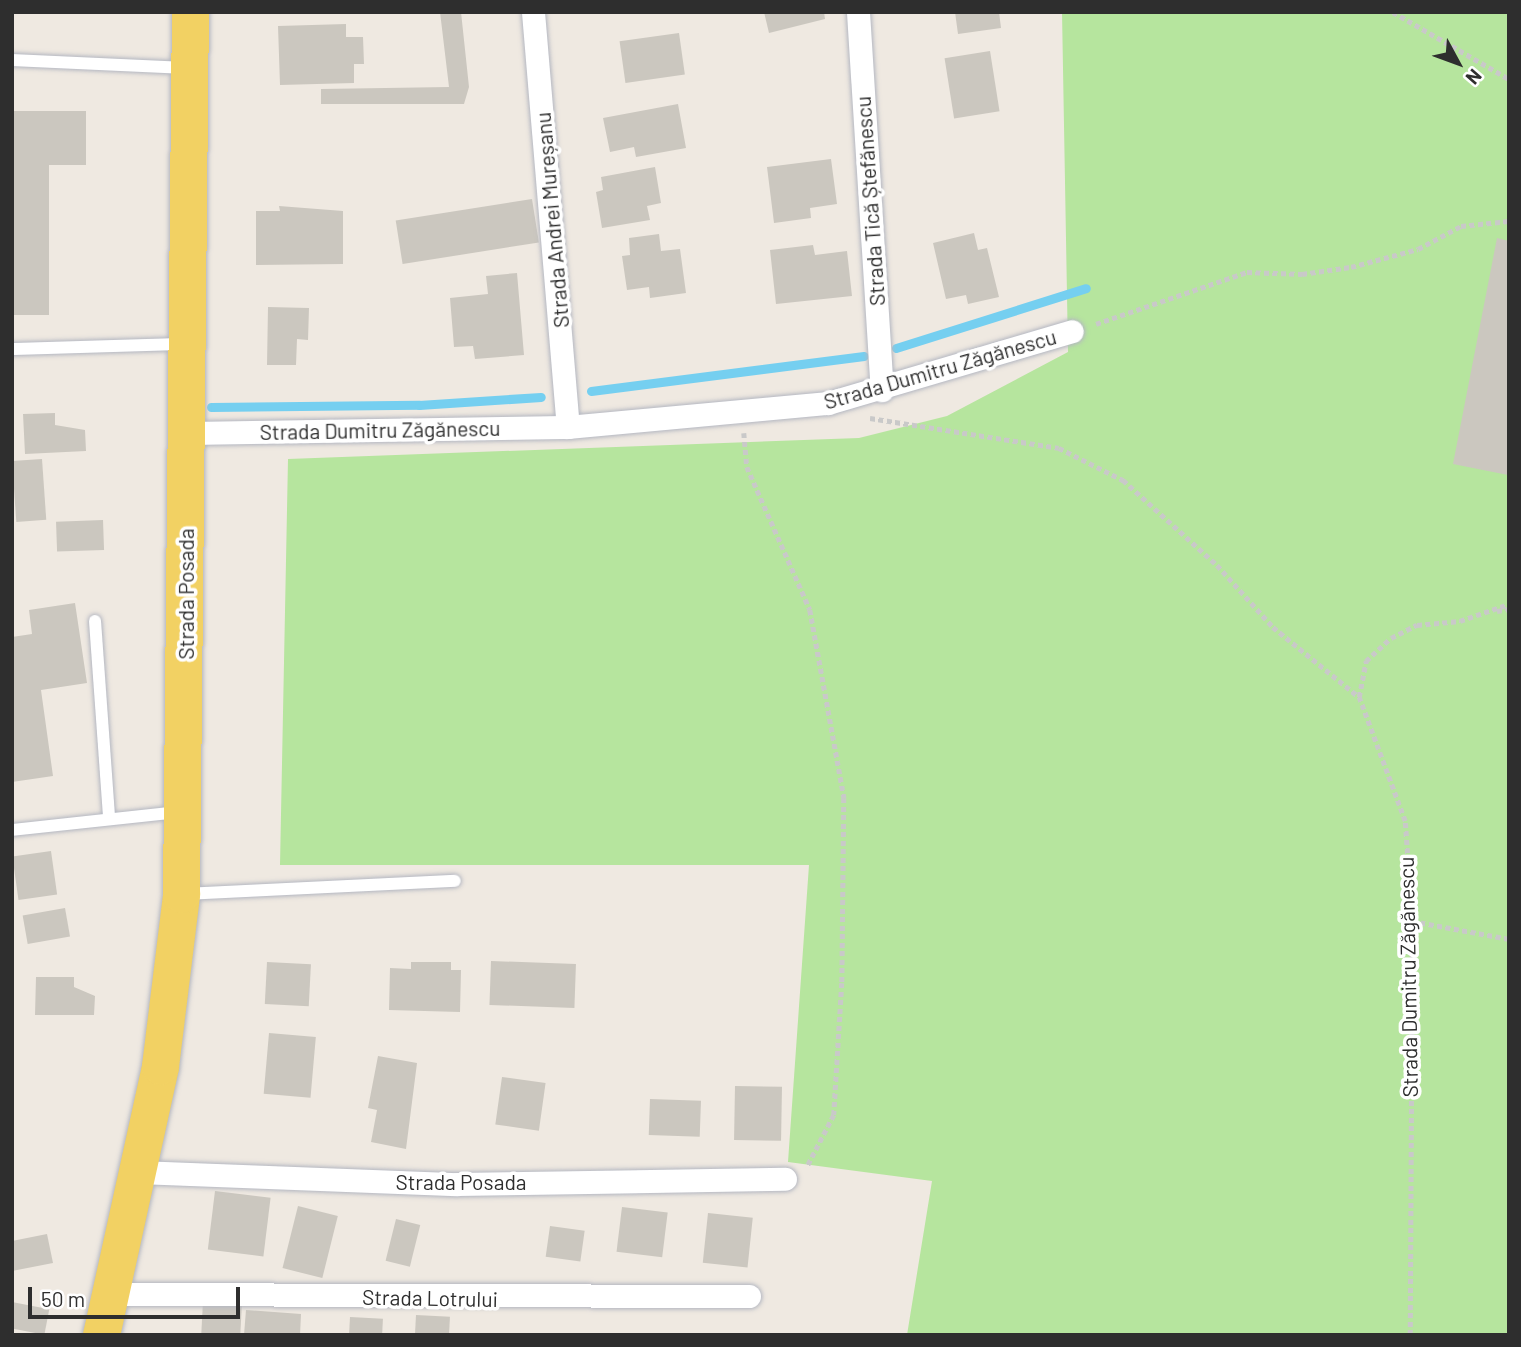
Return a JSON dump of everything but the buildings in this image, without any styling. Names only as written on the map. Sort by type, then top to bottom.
[{"type":"main road","name":"Strada Posada","points":[[101,1335],[160,1066],[181,894],[185,811],[190,12]]},
{"type":"street","name":"Strada Andrei Mureșanu","points":[[533,12],[568,427]]},
{"type":"street","name":"Strada Tică Ștefănescu","points":[[858,12],[882,390]]},
{"type":"street","name":"Strada Dumitru Zăgănescu","points":[[186,433],[568,427],[828,403],[882,390],[1072,331]]},
{"type":"street","name":"Strada Posada","points":[[138,1172],[457,1184],[785,1179]]},
{"type":"street","name":"Strada Lotrului","points":[[111,1294],[749,1296]]},
{"type":"lane","points":[[12,60],[190,69]]},
{"type":"lane","points":[[12,349],[186,344]]},
{"type":"lane","points":[[95,621],[109,818]]},
{"type":"lane","points":[[12,830],[185,811]]},
{"type":"lane","points":[[181,894],[455,881]]},
{"type":"path","points":[[1393,12],[1509,79]]},
{"type":"path","name":"Strada Dumitru Zăgănescu","points":[[1072,331],[1247,272],[1301,274],[1351,267],[1418,249],[1461,226],[1509,221]]},
{"type":"path","points":[[828,403],[858,416],[1059,448],[1086,459],[1123,480],[1217,565],[1273,627],[1359,697],[1366,661],[1391,638],[1417,625],[1509,609]]},
{"type":"path","points":[[743,412],[747,467],[810,610],[844,798],[842,983],[834,1115],[807,1168],[785,1179]]},
{"type":"path","points":[[1493,612],[1509,604]]},
{"type":"path","name":"Strada Dumitru Zăgănescu","points":[[1359,697],[1405,821],[1412,921],[1410,1335]]},
{"type":"path","points":[[1412,921],[1509,939]]},
{"type":"green space","points":[[1062,12],[1509,12],[1509,1335],[907,1335],[932,1181],[788,1162],[809,865],[280,865],[288,459],[859,438],[947,416],[1068,352]]},
{"type":"waterway","points":[[896,348],[1086,288]]},
{"type":"waterway","points":[[591,391],[864,356]]},
{"type":"waterway","points":[[211,407],[419,405],[541,397]]}]
